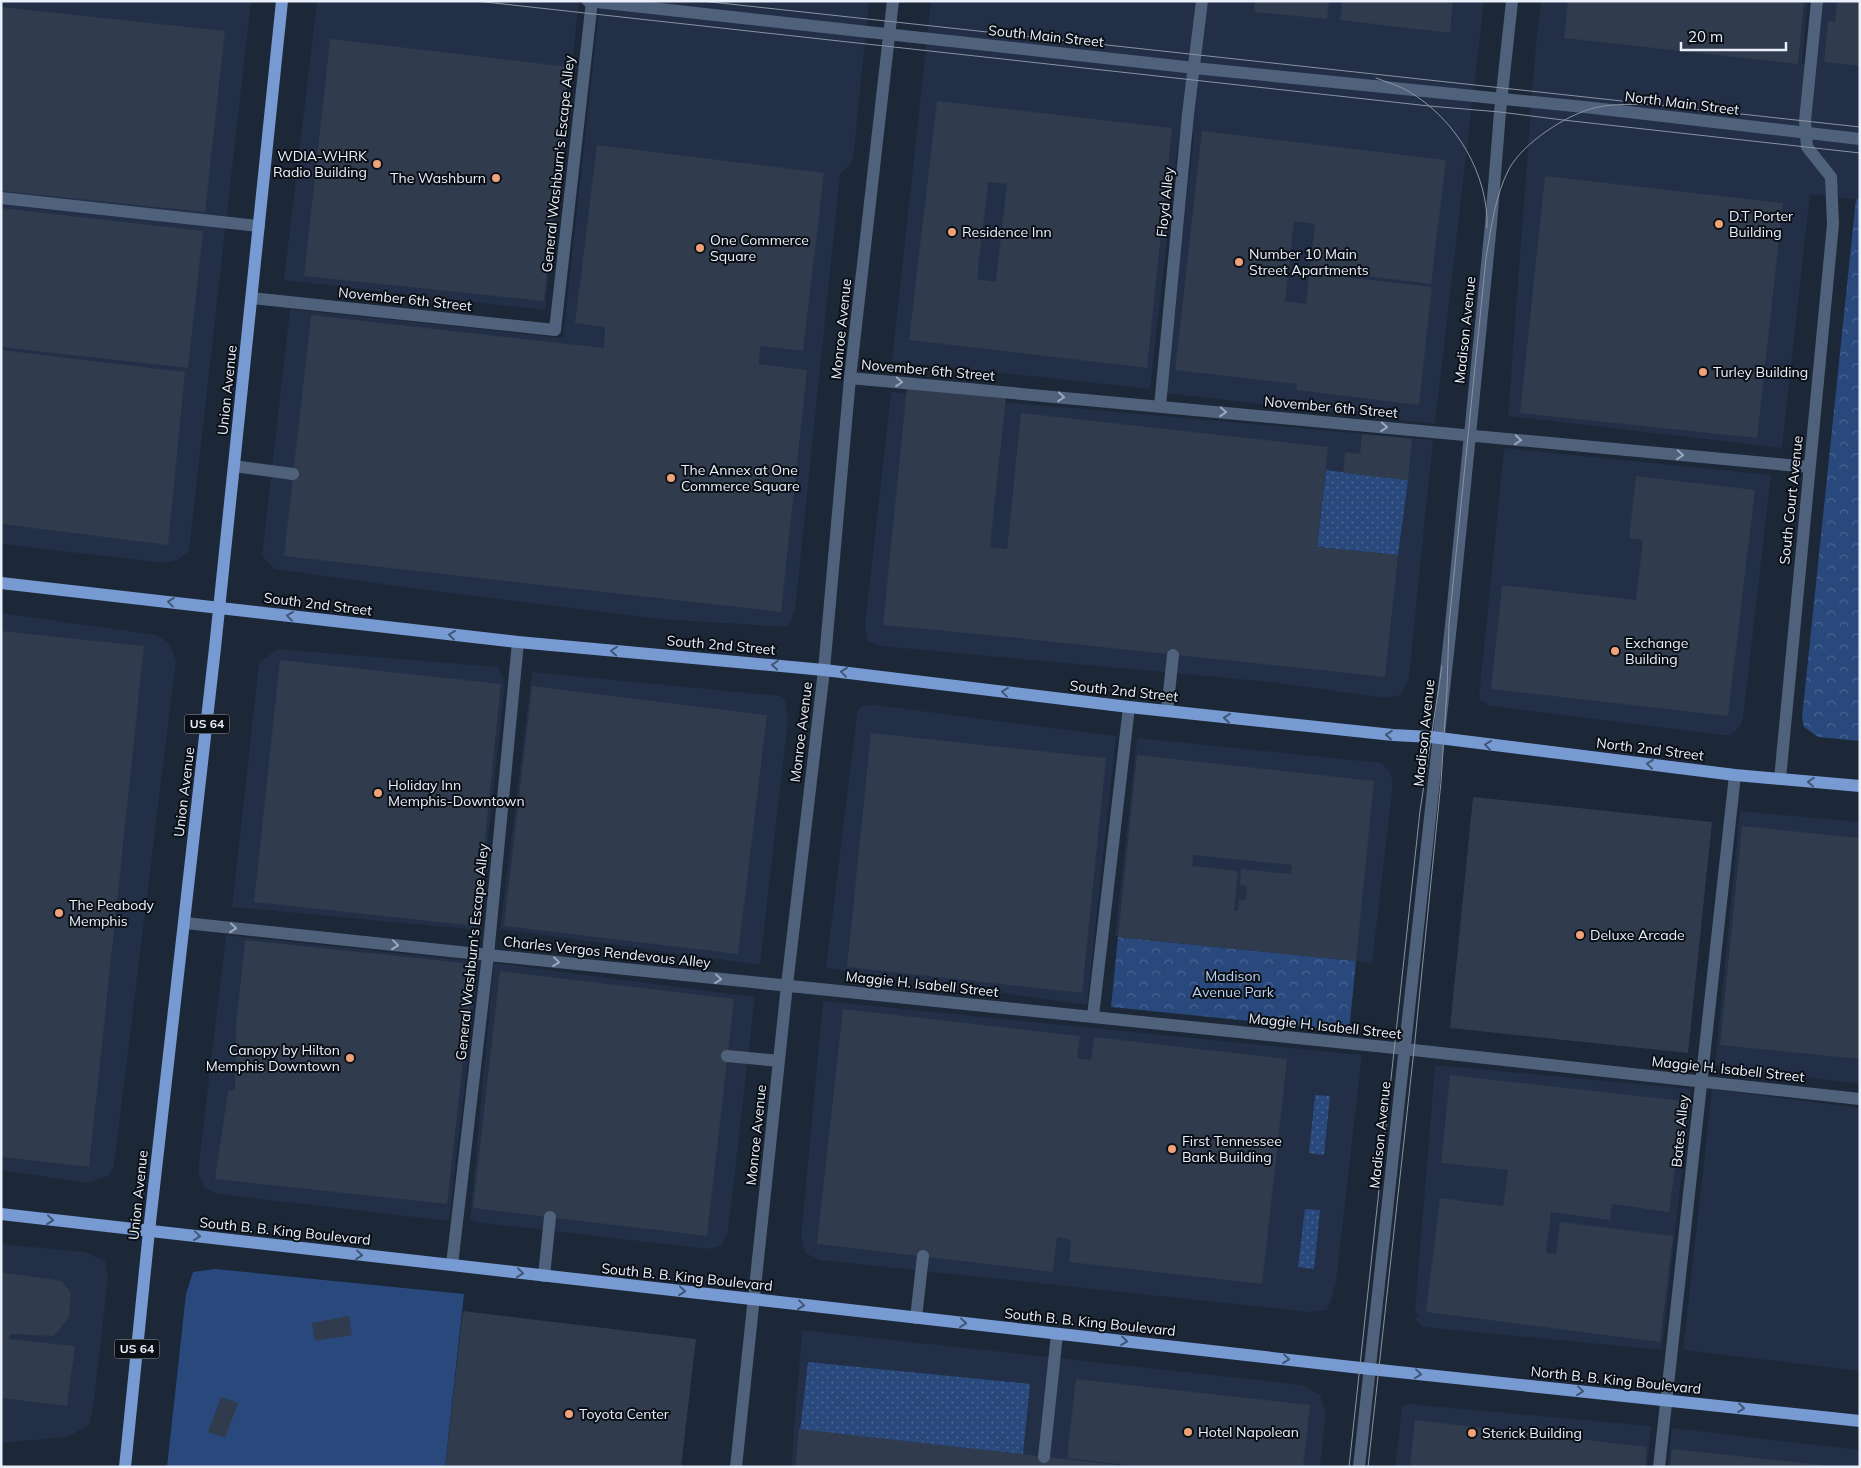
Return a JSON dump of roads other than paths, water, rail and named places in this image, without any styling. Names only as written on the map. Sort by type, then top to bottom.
[{"type":"main road","name":"Union Avenue","points":[[125,1467],[149,1231],[220,608],[282,1]]},
{"type":"main road","name":"South 2nd Street","points":[[1,583],[518,642],[824,670],[1129,707],[1438,738]]},
{"type":"main road","name":"North 2nd Street","points":[[1438,738],[1735,775],[1860,786]]},
{"type":"main road","name":"South B. B. King Boulevard","points":[[1,1214],[1370,1369]]},
{"type":"main road","name":"North B. B. King Boulevard","points":[[1370,1369],[1860,1421]]},
{"type":"street","name":"South Main Street","points":[[590,1],[1501,100]]},
{"type":"street","name":"General Washburn's Escape Alley","points":[[555,330],[590,1]]},
{"type":"street","name":"Monroe Avenue","points":[[736,1467],[787,985],[824,670],[850,378],[893,1]]},
{"type":"street","name":"Floyd Alley","points":[[1160,406],[1202,1]]},
{"type":"street","name":"Madison Avenue","points":[[1359,1467],[1451,625],[1512,1]]},
{"type":"street","name":"South Court Avenue","points":[[1780,779],[1833,224],[1831,177],[1807,147],[1805,121],[1817,1]]},
{"type":"street","name":"North Main Street","points":[[1501,100],[1594,108],[1860,139]]},
{"type":"street","points":[[1,198],[259,226]]},
{"type":"street","name":"November 6th Street","points":[[252,298],[555,330]]},
{"type":"street","name":"November 6th Street","points":[[850,378],[1809,467]]},
{"type":"street","points":[[234,466],[293,474]]},
{"type":"street","name":"General Washburn's Escape Alley","points":[[452,1265],[488,955],[518,642]]},
{"type":"street","points":[[1167,711],[1173,655]]},
{"type":"street","points":[[1094,1016],[1129,707]]},
{"type":"street","name":"Bates Alley","points":[[1658,1467],[1735,775]]},
{"type":"street","name":"Charles Vergos Rendevous Alley","points":[[185,923],[787,985]]},
{"type":"street","name":"Maggie H. Isabell Street","points":[[787,985],[1094,1016],[1860,1099]]},
{"type":"street","points":[[727,1056],[779,1061]]},
{"type":"street","points":[[544,1276],[550,1217]]},
{"type":"street","points":[[916,1318],[923,1256]]},
{"type":"street","points":[[1044,1457],[1057,1334]]},
{"type":"tram line","points":[[476,1],[1860,153]]},
{"type":"tram line","points":[[702,1],[1622,101]]},
{"type":"tram line","points":[[1376,78],[1396,85],[1425,102],[1454,132],[1466,149],[1482,188],[1487,228]]},
{"type":"tram line","points":[[1649,104],[1860,127]]},
{"type":"tram line","points":[[1368,1467],[1414,1050],[1441,782],[1449,624],[1486,258],[1494,212],[1500,190],[1509,169],[1524,149],[1546,131],[1571,117],[1601,106],[1655,104]]},
{"type":"tram line","points":[[1349,1467],[1420,811],[1442,666]]},
{"type":"place","name":"WDIA-WHRK Radio Building","points":[[377,164]]},
{"type":"place","name":"The Washburn","points":[[496,178]]},
{"type":"place","name":"D.T Porter Building","points":[[1719,224]]},
{"type":"place","name":"Residence Inn","points":[[952,232]]},
{"type":"place","name":"One Commerce Square","points":[[700,248]]},
{"type":"place","name":"Number 10 Main Street Apartments","points":[[1239,262]]},
{"type":"place","name":"Turley Building","points":[[1703,372]]},
{"type":"place","name":"The Annex at One Commerce Square","points":[[671,478]]},
{"type":"place","name":"Exchange Building","points":[[1615,651]]},
{"type":"place","name":"Holiday Inn Memphis-Downtown","points":[[378,793]]},
{"type":"place","name":"The Peabody Memphis","points":[[59,913]]},
{"type":"place","name":"Deluxe Arcade","points":[[1580,935]]},
{"type":"place","name":"Canopy by Hilton Memphis Downtown","points":[[350,1058]]},
{"type":"place","name":"First Tennessee Bank Building","points":[[1172,1149]]},
{"type":"place","name":"Toyota Center","points":[[569,1414]]},
{"type":"place","name":"Hotel Napolean","points":[[1188,1432]]},
{"type":"place","name":"Sterick Building","points":[[1472,1433]]},
{"type":"park label","name":"Madison Avenue Park","points":[[1233,984]]}]
